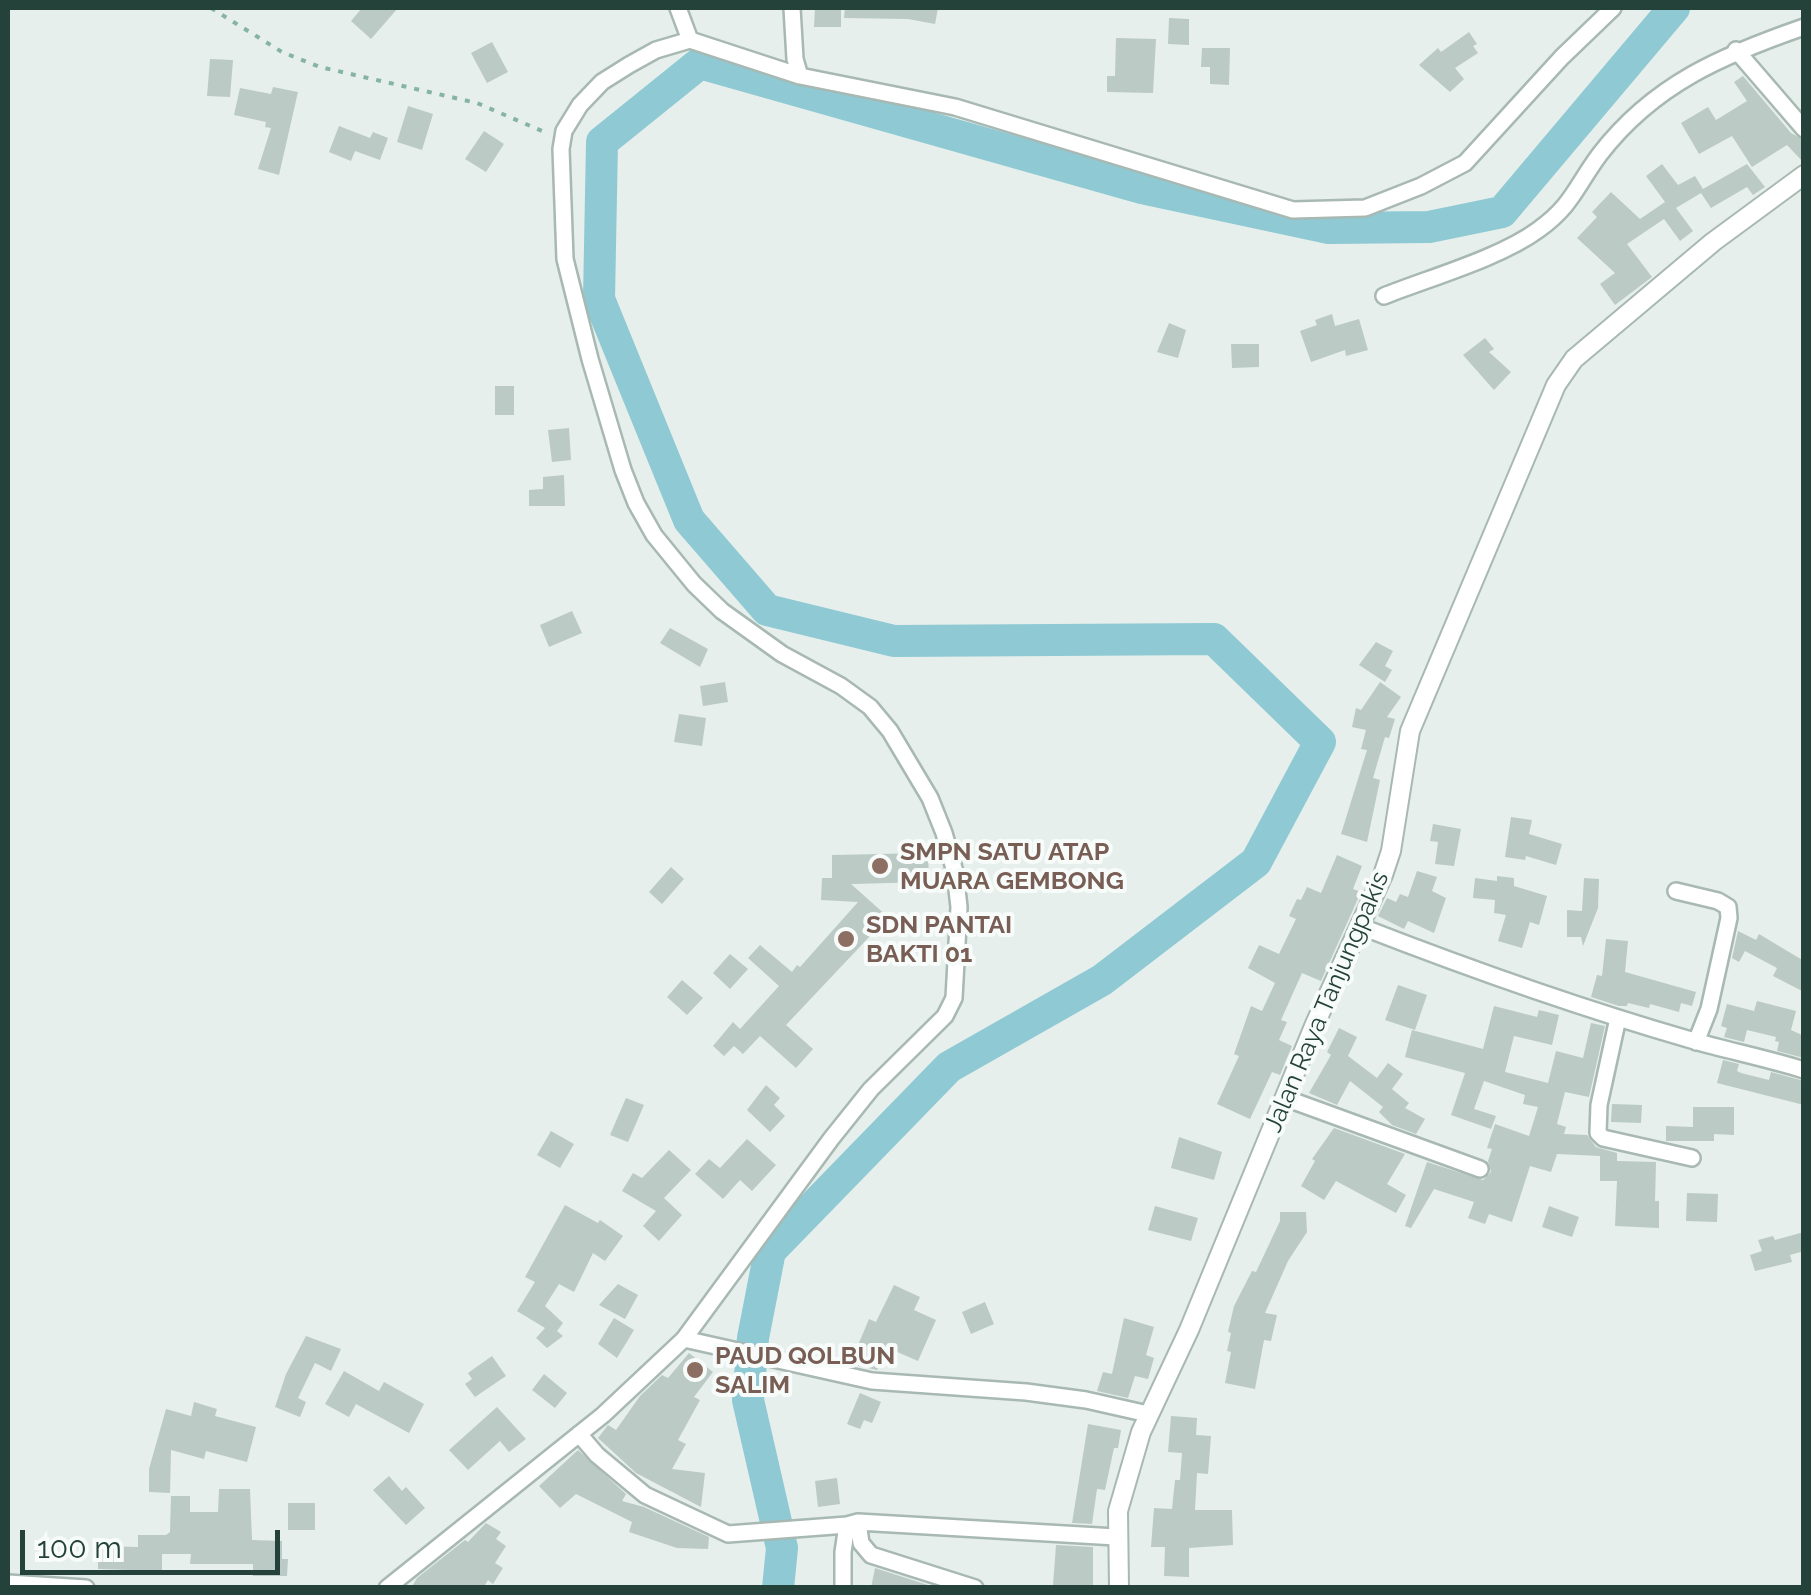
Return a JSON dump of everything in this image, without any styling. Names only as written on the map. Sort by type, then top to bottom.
[{"type":"street","points":[[678,8],[690,40]]},
{"type":"street","points":[[792,8],[794,60],[800,76]]},
{"type":"street","points":[[387,1588],[579,1434],[684,1339],[861,1102],[945,1016],[954,998],[959,907],[955,872],[930,798],[890,731],[856,696],[782,654],[722,611],[694,584],[654,535],[622,470],[564,260],[562,140],[580,105],[602,82],[656,50],[690,40],[800,76],[955,107],[1294,210],[1334,211],[1364,208],[1465,163],[1613,8]]},
{"type":"street","points":[[1384,296],[1534,234],[1566,208],[1601,153],[1644,109],[1692,72],[1736,50],[1804,26]]},
{"type":"street","points":[[1736,50],[1804,129]]},
{"type":"street","name":"Jalan Raya Tanjungpakis","points":[[1119,1588],[1118,1511],[1148,1414],[1189,1330],[1342,963],[1362,927],[1391,851],[1410,731],[1562,373],[1574,358],[1714,242],[1804,175]]},
{"type":"street","points":[[1676,891],[1728,907],[1709,1009],[1696,1042]]},
{"type":"street","points":[[1362,927],[1618,1018],[1804,1070]]},
{"type":"street","points":[[1618,1018],[1599,1104],[1598,1133],[1603,1138],[1692,1158]]},
{"type":"street","points":[[1285,1098],[1480,1169]]},
{"type":"street","points":[[684,1339],[872,1381],[1026,1392],[1148,1414]]},
{"type":"street","points":[[579,1434],[596,1455],[645,1495],[728,1534],[853,1523],[1116,1537]]},
{"type":"street","points":[[844,1588],[843,1552],[853,1523]]},
{"type":"street","points":[[853,1523],[861,1544],[871,1555],[975,1588]]},
{"type":"street","points":[[8,1583],[86,1588]]},
{"type":"path","points":[[211,8],[282,52],[320,67],[477,103],[562,140]]},
{"type":"building","points":[[362,8],[398,8],[371,39],[351,21]]},
{"type":"building","points":[[815,8],[841,8],[841,27],[814,27]]},
{"type":"building","points":[[845,8],[938,8],[935,24],[908,19],[844,18]]},
{"type":"building","points":[[1169,18],[1189,19],[1189,45],[1168,44]]},
{"type":"building","points":[[1469,32],[1478,53],[1455,68],[1464,79],[1450,92],[1419,65],[1438,48],[1441,52]]},
{"type":"building","points":[[1116,38],[1156,39],[1153,93],[1107,92],[1107,76],[1115,76]]},
{"type":"building","points":[[492,42],[508,72],[487,83],[471,53]]},
{"type":"building","points":[[1202,48],[1230,48],[1229,85],[1210,84],[1210,67],[1201,67]]},
{"type":"building","points":[[210,59],[233,60],[230,97],[207,96]]},
{"type":"building","points":[[1743,76],[1791,133],[1804,140],[1804,163],[1787,145],[1752,167],[1732,136],[1699,154],[1681,123],[1708,107],[1716,120],[1747,101],[1734,82]]},
{"type":"building","points":[[273,87],[298,92],[279,175],[258,169],[271,128],[265,127],[266,122],[234,115],[240,88],[271,94]]},
{"type":"building","points":[[408,106],[433,114],[422,150],[397,142]]},
{"type":"building","points":[[339,126],[370,138],[373,132],[388,138],[380,160],[355,151],[351,161],[329,152]]},
{"type":"building","points":[[484,131],[504,144],[486,172],[465,159]]},
{"type":"building","points":[[1662,164],[1678,185],[1695,176],[1703,189],[1747,164],[1765,187],[1753,195],[1747,187],[1711,208],[1701,193],[1676,208],[1693,231],[1680,241],[1664,219],[1627,244],[1652,277],[1615,305],[1600,284],[1615,273],[1577,238],[1597,217],[1592,212],[1611,192],[1640,219],[1665,202],[1646,176]]},
{"type":"building","points":[[1332,314],[1335,326],[1359,319],[1368,350],[1346,356],[1345,350],[1311,362],[1300,331]]},
{"type":"building","points":[[1169,323],[1186,330],[1178,358],[1157,352]]},
{"type":"building","points":[[1485,338],[1494,349],[1489,352],[1511,372],[1494,390],[1463,355]]},
{"type":"building","points":[[1231,344],[1259,344],[1259,367],[1232,368]]},
{"type":"building","points":[[495,386],[514,386],[514,415],[495,415]]},
{"type":"building","points":[[569,428],[571,460],[552,462],[548,430]]},
{"type":"building","points":[[564,475],[565,506],[529,506],[529,490],[543,489],[543,477]]},
{"type":"building","points":[[572,611],[582,633],[549,647],[540,625]]},
{"type":"building","points":[[670,628],[708,649],[700,667],[660,643]]},
{"type":"building","points":[[1376,642],[1393,651],[1385,666],[1392,670],[1385,682],[1359,665]]},
{"type":"building","points":[[725,682],[728,702],[703,706],[700,686]]},
{"type":"building","points":[[1380,682],[1401,697],[1387,717],[1395,719],[1389,738],[1385,737],[1373,778],[1380,780],[1367,842],[1341,834],[1367,750],[1361,749],[1366,730],[1352,727],[1356,708],[1361,710]]},
{"type":"building","points":[[679,714],[706,718],[702,746],[674,742]]},
{"type":"building","points":[[1511,817],[1532,820],[1529,834],[1562,844],[1556,865],[1526,856],[1525,860],[1505,857]]},
{"type":"building","points":[[1433,824],[1461,829],[1454,866],[1435,864],[1438,842],[1430,841]]},
{"type":"building","points":[[928,853],[929,882],[851,884],[888,917],[786,1025],[813,1049],[796,1068],[760,1036],[743,1054],[734,1046],[724,1056],[713,1046],[733,1022],[740,1029],[779,986],[748,958],[760,945],[792,972],[858,902],[821,900],[822,878],[832,878],[832,855]]},
{"type":"building","points":[[1337,855],[1362,866],[1353,889],[1361,892],[1321,981],[1302,973],[1281,1020],[1287,1022],[1279,1040],[1292,1046],[1280,1075],[1272,1072],[1250,1119],[1217,1104],[1239,1056],[1234,1054],[1251,1006],[1262,1011],[1275,983],[1248,968],[1259,945],[1279,954],[1296,919],[1289,916],[1297,899],[1301,900],[1307,887],[1321,893]]},
{"type":"building","points":[[671,867],[684,879],[662,904],[649,892]]},
{"type":"building","points":[[1417,871],[1437,877],[1432,891],[1446,898],[1434,933],[1408,921],[1404,929],[1378,916],[1387,898],[1396,902],[1400,894],[1408,897]]},
{"type":"building","points":[[1497,876],[1514,878],[1514,886],[1547,896],[1539,925],[1530,922],[1522,948],[1498,941],[1506,915],[1494,913],[1495,900],[1473,898],[1475,878],[1497,881]]},
{"type":"building","points":[[1584,878],[1599,879],[1598,908],[1583,946],[1581,937],[1567,937],[1567,910],[1582,911]]},
{"type":"building","points":[[1738,931],[1756,940],[1759,934],[1804,961],[1804,992],[1773,976],[1777,968],[1745,951],[1739,962],[1732,958]]},
{"type":"building","points":[[1606,939],[1628,941],[1625,972],[1696,992],[1692,1006],[1681,1003],[1679,1012],[1650,1004],[1649,1008],[1628,1003],[1619,1006],[1591,997],[1597,975],[1602,976]]},
{"type":"building","points":[[730,954],[748,969],[730,989],[713,973]]},
{"type":"building","points":[[682,980],[703,998],[687,1015],[667,997]]},
{"type":"building","points":[[1398,985],[1427,995],[1415,1030],[1385,1020]]},
{"type":"building","points":[[1757,1001],[1796,1011],[1791,1030],[1804,1036],[1804,1058],[1777,1051],[1776,1037],[1747,1030],[1744,1042],[1724,1037],[1727,1028],[1721,1026],[1727,1004],[1754,1011]]},
{"type":"building","points":[[1494,1006],[1537,1017],[1539,1010],[1559,1015],[1552,1045],[1514,1036],[1505,1072],[1548,1083],[1556,1051],[1583,1058],[1591,1023],[1605,1026],[1589,1097],[1565,1092],[1557,1124],[1566,1127],[1564,1134],[1587,1135],[1596,1147],[1617,1153],[1617,1161],[1656,1162],[1659,1228],[1615,1226],[1617,1181],[1600,1181],[1600,1156],[1557,1154],[1551,1172],[1530,1166],[1512,1222],[1489,1214],[1485,1224],[1468,1218],[1474,1202],[1434,1189],[1411,1228],[1405,1226],[1427,1162],[1483,1180],[1491,1172],[1488,1161],[1492,1149],[1487,1148],[1495,1124],[1529,1136],[1538,1107],[1523,1104],[1525,1095],[1484,1081],[1474,1109],[1496,1116],[1491,1129],[1451,1115],[1465,1073],[1405,1057],[1412,1030],[1483,1049]]},
{"type":"building","points":[[1339,1028],[1357,1037],[1348,1056],[1377,1078],[1388,1063],[1403,1074],[1392,1089],[1409,1103],[1405,1108],[1425,1119],[1416,1134],[1392,1125],[1379,1112],[1383,1107],[1350,1081],[1337,1105],[1309,1093],[1331,1055],[1327,1052]]},
{"type":"building","points":[[1723,1060],[1739,1064],[1737,1071],[1741,1073],[1769,1080],[1771,1072],[1804,1081],[1804,1105],[1717,1083]]},
{"type":"building","points":[[766,1085],[780,1098],[774,1105],[785,1116],[770,1132],[747,1110]]},
{"type":"building","points":[[626,1098],[644,1105],[628,1142],[610,1135]]},
{"type":"building","points":[[1612,1104],[1642,1105],[1641,1123],[1611,1122]]},
{"type":"building","points":[[1693,1107],[1734,1107],[1734,1135],[1714,1134],[1714,1141],[1666,1141],[1666,1126],[1693,1127]]},
{"type":"building","points":[[1334,1128],[1405,1154],[1387,1184],[1406,1195],[1396,1213],[1336,1181],[1324,1200],[1301,1186],[1315,1161],[1312,1159]]},
{"type":"building","points":[[551,1131],[574,1144],[560,1168],[537,1155]]},
{"type":"building","points":[[1179,1137],[1222,1152],[1214,1180],[1171,1168]]},
{"type":"building","points":[[747,1139],[776,1165],[752,1191],[740,1180],[723,1199],[695,1174],[709,1159],[720,1168]]},
{"type":"building","points":[[669,1150],[691,1170],[664,1198],[682,1215],[659,1241],[643,1226],[656,1211],[622,1191],[633,1173],[642,1178]]},
{"type":"building","points":[[1687,1193],[1718,1194],[1717,1222],[1686,1221]]},
{"type":"building","points":[[565,1205],[598,1223],[600,1220],[623,1236],[605,1261],[593,1253],[574,1292],[559,1284],[545,1306],[563,1323],[557,1331],[563,1336],[547,1348],[536,1338],[545,1328],[517,1311],[535,1282],[525,1277]]},
{"type":"building","points":[[1155,1206],[1198,1218],[1191,1241],[1148,1230]]},
{"type":"building","points":[[1549,1206],[1579,1217],[1572,1237],[1542,1227]]},
{"type":"building","points":[[1280,1212],[1306,1212],[1307,1232],[1288,1261],[1265,1313],[1277,1315],[1271,1341],[1264,1340],[1255,1389],[1225,1383],[1234,1306],[1252,1271],[1256,1272],[1280,1221]]},
{"type":"building","points":[[1804,1232],[1804,1251],[1790,1255],[1792,1262],[1755,1271],[1750,1255],[1762,1251],[1758,1240]]},
{"type":"building","points":[[618,1284],[638,1295],[625,1319],[599,1305]]},
{"type":"building","points":[[894,1285],[920,1297],[914,1310],[936,1320],[918,1361],[888,1348],[877,1370],[850,1364],[869,1319],[876,1322]]},
{"type":"building","points":[[985,1302],[994,1324],[971,1334],[962,1312]]},
{"type":"building","points":[[614,1318],[634,1330],[617,1358],[598,1344]]},
{"type":"building","points":[[1124,1318],[1154,1327],[1146,1355],[1154,1358],[1148,1379],[1135,1376],[1128,1398],[1097,1391],[1103,1372],[1112,1374]]},
{"type":"building","points":[[306,1336],[341,1349],[331,1371],[315,1363],[298,1398],[306,1402],[300,1417],[275,1407],[286,1374]]},
{"type":"building","points":[[689,1353],[713,1372],[694,1397],[700,1400],[678,1440],[686,1444],[672,1469],[705,1473],[701,1507],[636,1473],[598,1438],[608,1425],[616,1430],[640,1396],[662,1375],[668,1378]]},
{"type":"building","points":[[492,1356],[506,1376],[475,1397],[465,1384],[472,1379],[468,1373]]},
{"type":"building","points":[[344,1371],[379,1391],[384,1382],[424,1404],[409,1433],[356,1404],[349,1417],[325,1404]]},
{"type":"building","points":[[544,1374],[567,1393],[555,1408],[532,1390]]},
{"type":"building","points":[[860,1393],[881,1402],[872,1423],[864,1420],[860,1429],[847,1424]]},
{"type":"building","points":[[194,1402],[217,1409],[215,1416],[256,1427],[247,1462],[206,1451],[204,1459],[171,1450],[170,1493],[149,1492],[149,1469],[166,1409],[191,1416]]},
{"type":"building","points":[[497,1407],[526,1439],[509,1452],[500,1441],[468,1470],[449,1450]]},
{"type":"building","points":[[1171,1416],[1197,1418],[1196,1435],[1211,1436],[1208,1474],[1197,1473],[1195,1510],[1232,1510],[1233,1545],[1189,1548],[1189,1577],[1164,1576],[1165,1547],[1151,1547],[1154,1508],[1172,1509],[1175,1480],[1180,1480],[1182,1453],[1168,1452]]},
{"type":"building","points":[[1088,1424],[1121,1430],[1105,1490],[1097,1489],[1092,1524],[1072,1523]]},
{"type":"building","points":[[578,1450],[626,1494],[622,1501],[709,1537],[708,1549],[677,1548],[629,1532],[632,1522],[576,1494],[560,1508],[539,1486]]},
{"type":"building","points":[[389,1476],[402,1491],[406,1487],[425,1508],[406,1525],[373,1490]]},
{"type":"building","points":[[837,1478],[840,1504],[818,1507],[815,1481]]},
{"type":"building","points":[[219,1489],[250,1489],[252,1540],[282,1541],[282,1559],[288,1559],[287,1576],[253,1576],[253,1564],[190,1564],[191,1554],[162,1554],[162,1571],[98,1569],[98,1546],[138,1547],[138,1535],[170,1532],[171,1496],[190,1496],[190,1512],[218,1512]]},
{"type":"building","points":[[288,1503],[315,1503],[315,1530],[288,1530]]},
{"type":"building","points":[[486,1523],[501,1532],[496,1539],[506,1546],[495,1563],[503,1568],[493,1584],[488,1580],[483,1588],[411,1588],[417,1578],[465,1540],[468,1542]]},
{"type":"building","points":[[1056,1545],[1093,1547],[1093,1585],[1053,1585]]},
{"type":"building","points":[[875,1568],[934,1587],[934,1588],[871,1588]]},
{"type":"waterway","points":[[778,1588],[782,1548],[748,1400],[753,1338],[770,1251],[949,1067],[1102,980],[1256,862],[1320,742],[1214,639],[894,641],[767,610],[689,520],[599,299],[602,142],[700,63],[1142,188],[1329,228],[1429,227],[1502,212],[1674,8]]},
{"type":"place","name":"SMPN SATU ATAP MUARA GEMBONG","points":[[880,866]]},
{"type":"place","name":"SDN PANTAI BAKTI 01","points":[[846,939]]},
{"type":"place","name":"PAUD QOLBUN SALIM","points":[[695,1370]]}]
